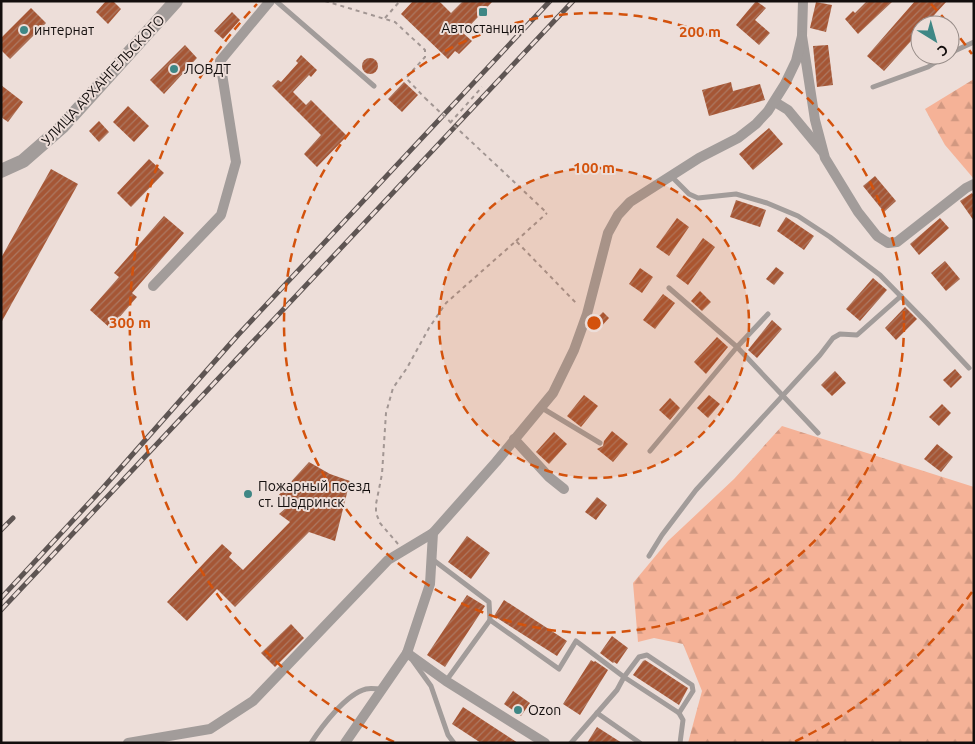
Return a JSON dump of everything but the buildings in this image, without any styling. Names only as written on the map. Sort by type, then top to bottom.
[{"type":"street","name":"УЛИЦА АРХАНГЕЛЬСКОГО","points":[[1,170],[23,161],[62,127],[176,1]]},
{"type":"street","points":[[153,286],[220,215],[236,162],[220,61],[270,1]]},
{"type":"street","points":[[803,1],[802,36],[815,120],[824,154]]},
{"type":"street","points":[[128,743],[210,729],[252,701],[388,560],[433,533],[496,462],[553,393],[574,350],[587,314],[608,233],[618,215],[630,202],[700,158],[738,138],[756,124],[775,102],[796,61],[802,36]]},
{"type":"street","points":[[775,102],[788,110],[824,154],[858,212],[877,236],[888,243],[897,242],[966,188],[974,184]]},
{"type":"street","points":[[514,439],[549,477],[564,489]]},
{"type":"street","points":[[345,743],[407,653],[430,584],[433,533]]},
{"type":"street","points":[[407,653],[446,681],[545,743]]},
{"type":"lane","points":[[276,1],[374,86]]},
{"type":"lane","points":[[960,48],[974,42]]},
{"type":"lane","points":[[873,87],[931,65]]},
{"type":"lane","points":[[672,176],[689,194],[698,198],[736,194],[767,203],[798,216],[830,237],[880,275],[968,368]]},
{"type":"lane","points":[[670,288],[738,347],[818,433]]},
{"type":"lane","points":[[649,556],[662,535],[696,490],[834,338],[840,334],[857,335],[901,296]]},
{"type":"lane","points":[[650,452],[768,314]]},
{"type":"lane","points":[[541,407],[600,443]]},
{"type":"lane","points":[[431,559],[489,602],[490,620],[446,681]]},
{"type":"lane","points":[[490,620],[559,669],[576,642],[624,677],[679,713],[683,720],[680,743]]},
{"type":"lane","points":[[407,653],[431,686],[451,741]]},
{"type":"lane","points":[[571,743],[617,690],[639,657],[647,654],[692,686],[693,690],[679,713]]},
{"type":"lane","points":[[311,743],[330,716],[356,694],[367,688],[382,689]]},
{"type":"lane","points":[[597,713],[640,743]]},
{"type":"path","points":[[325,1],[395,22],[425,50],[425,57],[406,78],[450,123],[547,213],[446,303],[393,388],[386,413],[382,474],[376,513],[380,523],[403,551]]},
{"type":"path","points":[[384,18],[400,1]]},
{"type":"path","points":[[450,123],[482,88]]},
{"type":"path","points":[[516,241],[587,314]]},
{"type":"green space","points":[[974,79],[974,179],[945,145],[925,109]]},
{"type":"green space","points":[[782,426],[974,487],[974,743],[688,743],[702,691],[683,644],[654,638],[638,642],[633,583],[668,541],[734,479]]},
{"type":"railway","points":[[1,598],[102,489],[238,335],[550,1]]},
{"type":"railway","points":[[1,610],[573,1]]},
{"type":"railway","points":[[1,530],[13,518]]},
{"type":"place","name":"Автостанция","points":[[483,12]]},
{"type":"place","name":"интернат","points":[[24,30]]},
{"type":"place","name":"ЛОВДТ","points":[[174,69]]},
{"type":"place","name":"Пожарный поезд ст. Шадринск","points":[[248,494]]},
{"type":"place","name":"Ozon","points":[[518,710]]}]
